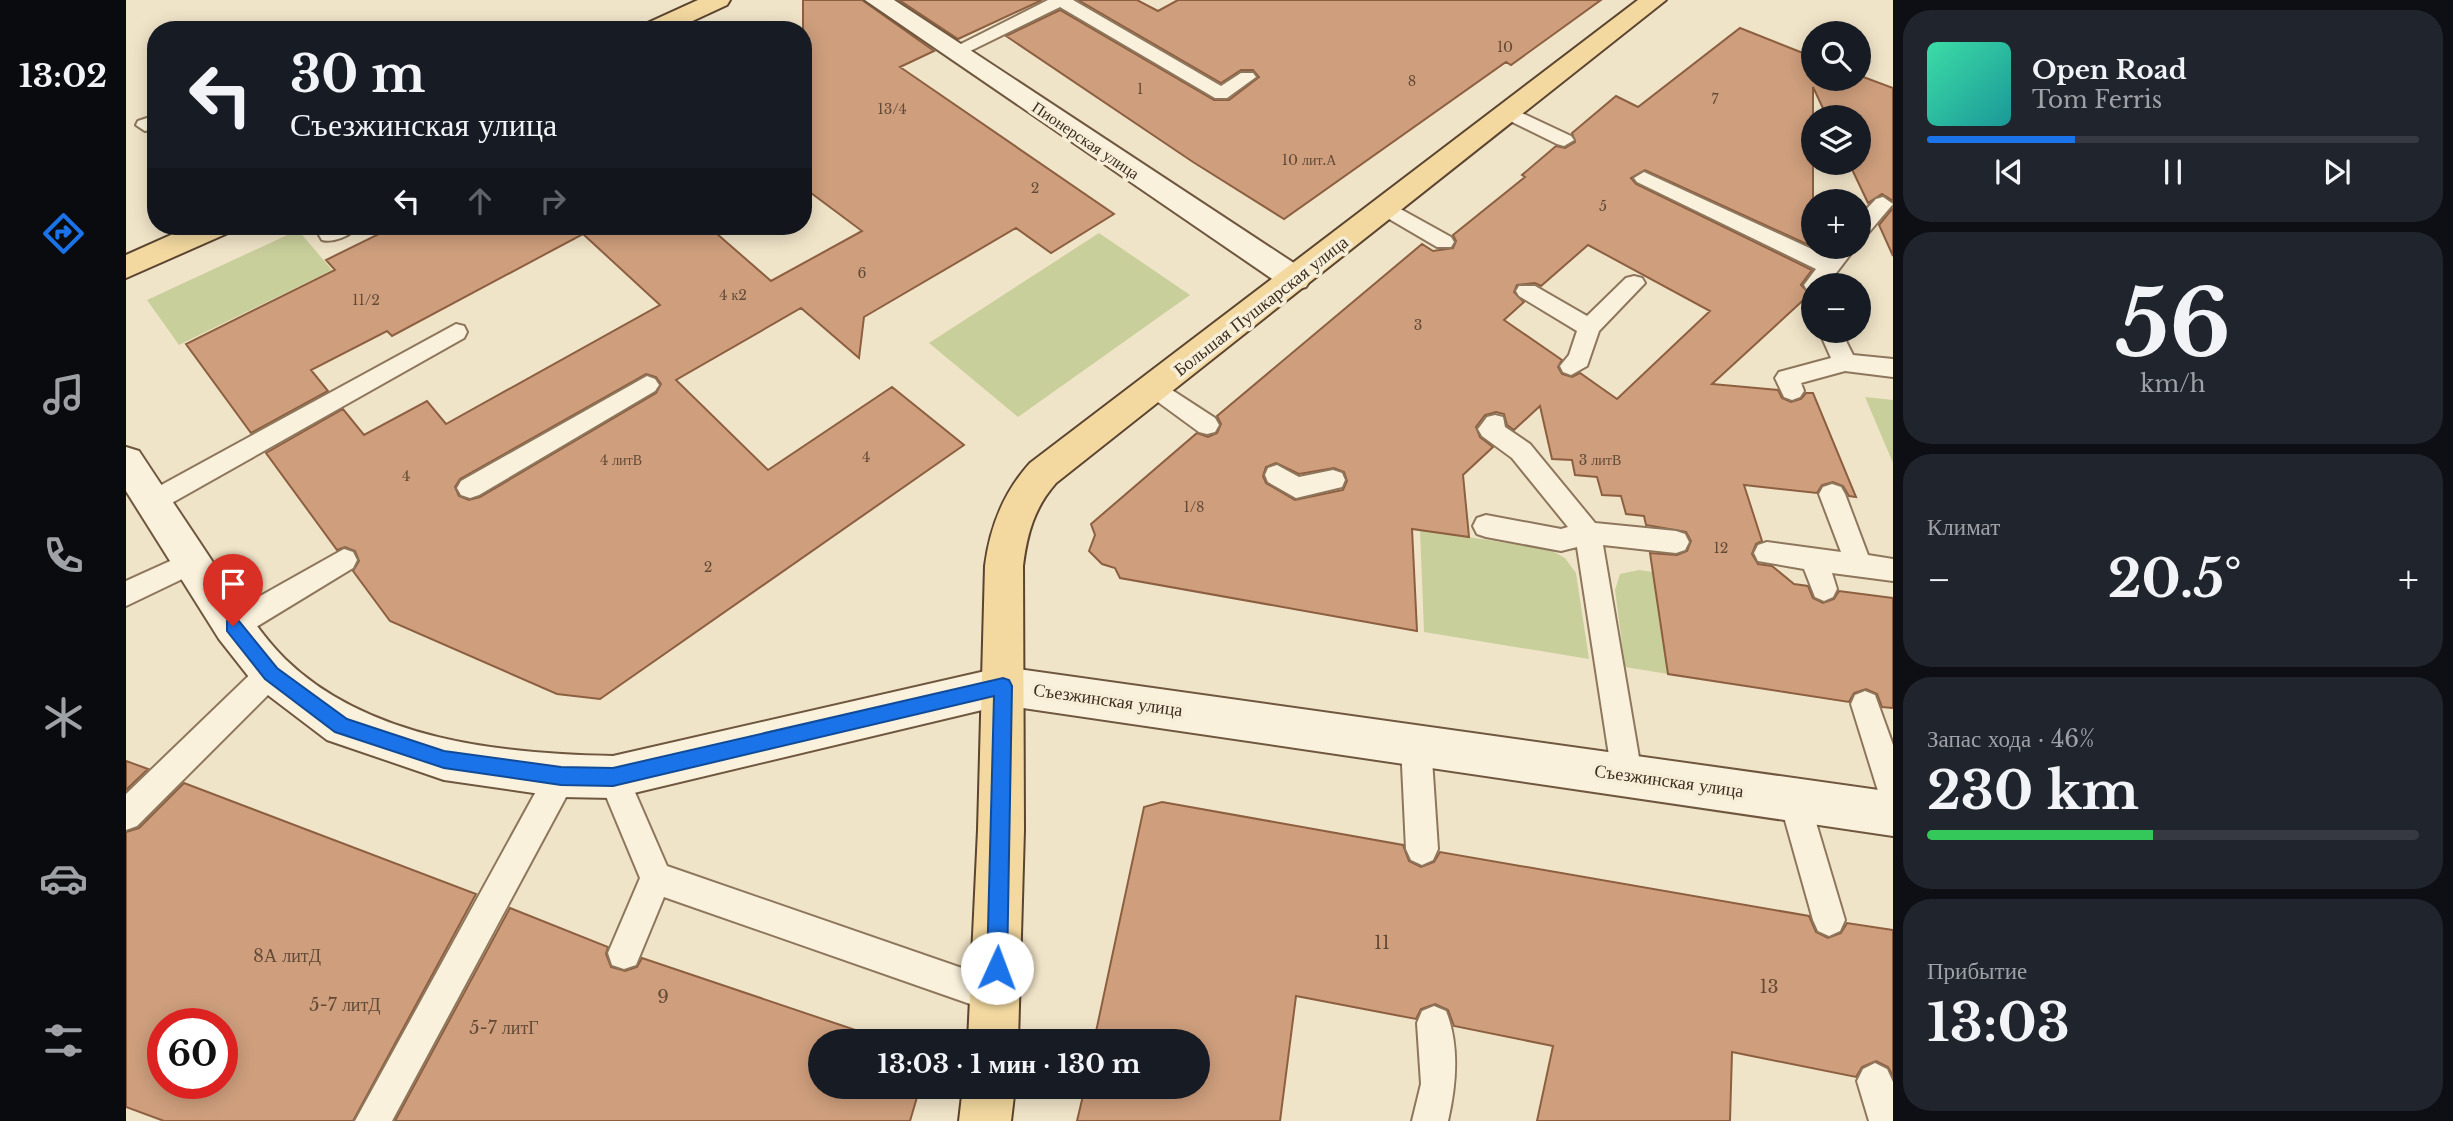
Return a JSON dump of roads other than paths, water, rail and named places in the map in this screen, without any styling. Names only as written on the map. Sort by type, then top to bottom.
[{"type":"main road","points":[[672,21],[718,0]]},
{"type":"main road","name":"Большая Пушкарская улица","points":[[994,1019],[1004,565],[1007,537],[1016,509],[1028,488],[1043,473],[1654,0]]},
{"type":"main road","points":[[126,267],[198,235]]},
{"type":"main road","points":[[985,1121],[988,1099]]},
{"type":"street","name":"Пионерская улица","points":[[877,0],[1295,279]]},
{"type":"street","name":"Съезжинская улица","points":[[126,461],[233,626],[271,673],[342,726],[444,759],[561,776],[613,777],[1003,686],[1893,814]]},
{"type":"lane","points":[[1024,0],[1041,10]]},
{"type":"lane","points":[[954,52],[1061,0],[1220,94],[1247,77]]},
{"type":"lane","points":[[1509,113],[1564,139]]},
{"type":"lane","points":[[1644,178],[1829,266]]},
{"type":"lane","points":[[1871,217],[1882,204]]},
{"type":"lane","points":[[1387,208],[1444,242]]},
{"type":"lane","points":[[1824,273],[1835,259]]},
{"type":"lane","points":[[1571,366],[1579,360],[1589,328],[1634,283]]},
{"type":"lane","points":[[1527,291],[1589,328]]},
{"type":"lane","points":[[152,502],[456,331]]},
{"type":"lane","points":[[1836,343],[1845,363]]},
{"type":"lane","points":[[1792,391],[1787,378],[1845,363],[1893,368]]},
{"type":"lane","points":[[470,488],[647,385]]},
{"type":"lane","points":[[1155,388],[1207,425]]},
{"type":"lane","points":[[1496,424],[1490,429],[1521,451],[1588,533],[1627,775]]},
{"type":"lane","points":[[1277,475],[1296,488],[1333,480]]},
{"type":"lane","points":[[1832,494],[1859,566]]},
{"type":"lane","points":[[1486,526],[1561,540],[1588,533],[1676,542]]},
{"type":"lane","points":[[1767,554],[1893,570]]},
{"type":"lane","points":[[233,626],[344,560]]},
{"type":"lane","points":[[1814,560],[1824,589]]},
{"type":"lane","points":[[126,594],[190,563]]},
{"type":"lane","points":[[126,814],[271,673]]},
{"type":"lane","points":[[1865,705],[1893,791]]},
{"type":"lane","points":[[1416,744],[1422,849]]},
{"type":"lane","points":[[373,1121],[561,776]]},
{"type":"lane","points":[[613,777],[656,878],[994,1019]]},
{"type":"lane","points":[[1794,799],[1829,920]]},
{"type":"lane","points":[[624,953],[656,878]]},
{"type":"lane","points":[[1430,1121],[1439,1084],[1434,1023]]},
{"type":"lane","points":[[1875,1080],[1887,1121]]}]
